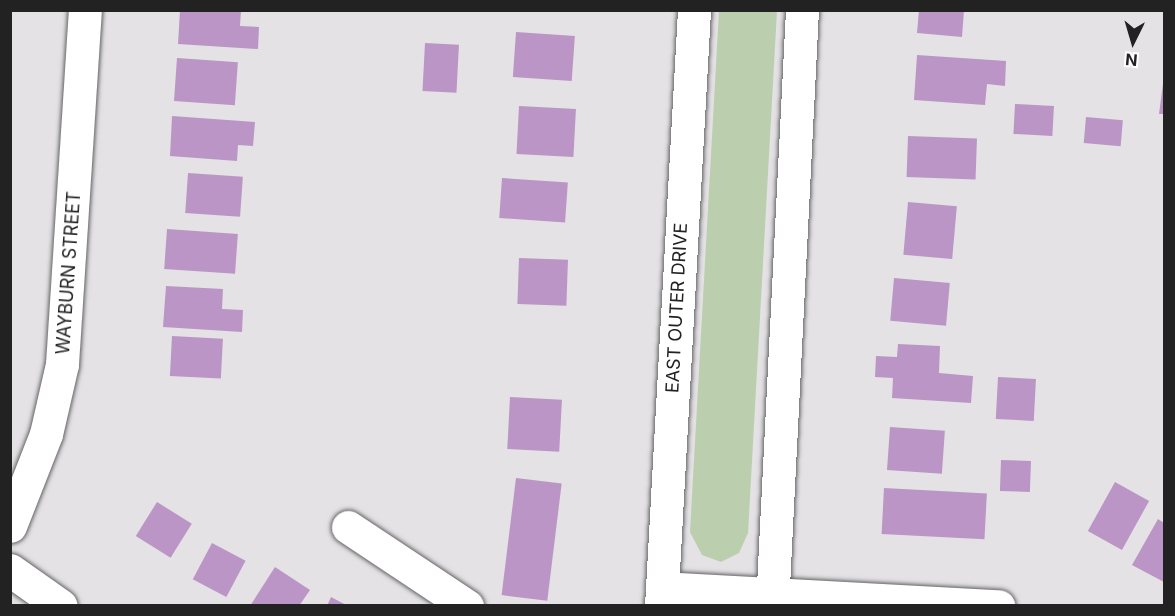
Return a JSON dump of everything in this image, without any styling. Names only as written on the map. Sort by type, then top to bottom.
[{"type":"street","name":"WAYBURN STREET","points":[[10,526],[46,434],[62,364],[85,10]]},
{"type":"street","name":"EAST OUTER DRIVE","points":[[661,597],[694,10]]},
{"type":"street","points":[[772,600],[802,10]]},
{"type":"street","points":[[348,527],[467,606]]},
{"type":"street","points":[[10,570],[61,606]]},
{"type":"street","points":[[661,597],[999,606]]},
{"type":"green space","points":[[719,11],[777,11],[748,533],[739,553],[721,562],[702,555],[690,532]]},
{"type":"building","points":[[180,10],[241,10],[240,26],[259,27],[258,49],[178,44]]},
{"type":"building","points":[[919,10],[964,10],[962,37],[917,33]]},
{"type":"building","points":[[516,32],[575,36],[572,81],[513,77]]},
{"type":"building","points":[[425,43],[459,45],[456,93],[422,91]]},
{"type":"building","points":[[917,55],[1006,61],[1005,86],[987,84],[985,105],[914,100]]},
{"type":"building","points":[[177,58],[238,62],[235,105],[174,101]]},
{"type":"building","points":[[1164,76],[1164,114],[1159,114]]},
{"type":"building","points":[[1015,104],[1054,106],[1052,136],[1013,134]]},
{"type":"building","points":[[519,106],[576,109],[573,157],[516,154]]},
{"type":"building","points":[[172,116],[255,122],[253,146],[238,145],[237,161],[170,156]]},
{"type":"building","points":[[1086,117],[1123,120],[1121,146],[1084,143]]},
{"type":"building","points":[[908,136],[977,138],[976,179],[907,177]]},
{"type":"building","points":[[188,173],[243,177],[240,217],[185,213]]},
{"type":"building","points":[[502,178],[568,183],[565,223],[499,218]]},
{"type":"building","points":[[908,202],[957,206],[952,259],[903,255]]},
{"type":"building","points":[[167,229],[238,234],[235,274],[164,269]]},
{"type":"building","points":[[519,258],[568,260],[566,306],[517,304]]},
{"type":"building","points":[[894,278],[950,283],[946,326],[890,321]]},
{"type":"building","points":[[166,286],[223,289],[222,309],[243,310],[242,332],[163,327]]},
{"type":"building","points":[[172,336],[223,339],[221,379],[170,376]]},
{"type":"building","points":[[898,344],[940,346],[939,373],[973,376],[971,403],[892,398],[893,378],[875,377],[876,356],[897,357]]},
{"type":"building","points":[[998,377],[1036,379],[1034,421],[996,419]]},
{"type":"building","points":[[510,397],[562,400],[559,452],[507,449]]},
{"type":"building","points":[[890,427],[945,431],[942,474],[887,470]]},
{"type":"building","points":[[1001,460],[1031,461],[1030,492],[1000,491]]},
{"type":"building","points":[[516,478],[562,484],[547,601],[502,595]]},
{"type":"building","points":[[1115,482],[1149,501],[1122,550],[1088,531]]},
{"type":"building","points":[[884,488],[987,493],[984,539],[882,534]]},
{"type":"building","points":[[157,502],[192,524],[171,558],[136,536]]},
{"type":"building","points":[[1158,519],[1164,523],[1164,582],[1132,565]]},
{"type":"building","points":[[212,543],[246,561],[226,597],[193,579]]},
{"type":"building","points":[[275,567],[310,590],[299,606],[250,606]]},
{"type":"building","points":[[331,597],[348,606],[327,606]]}]
